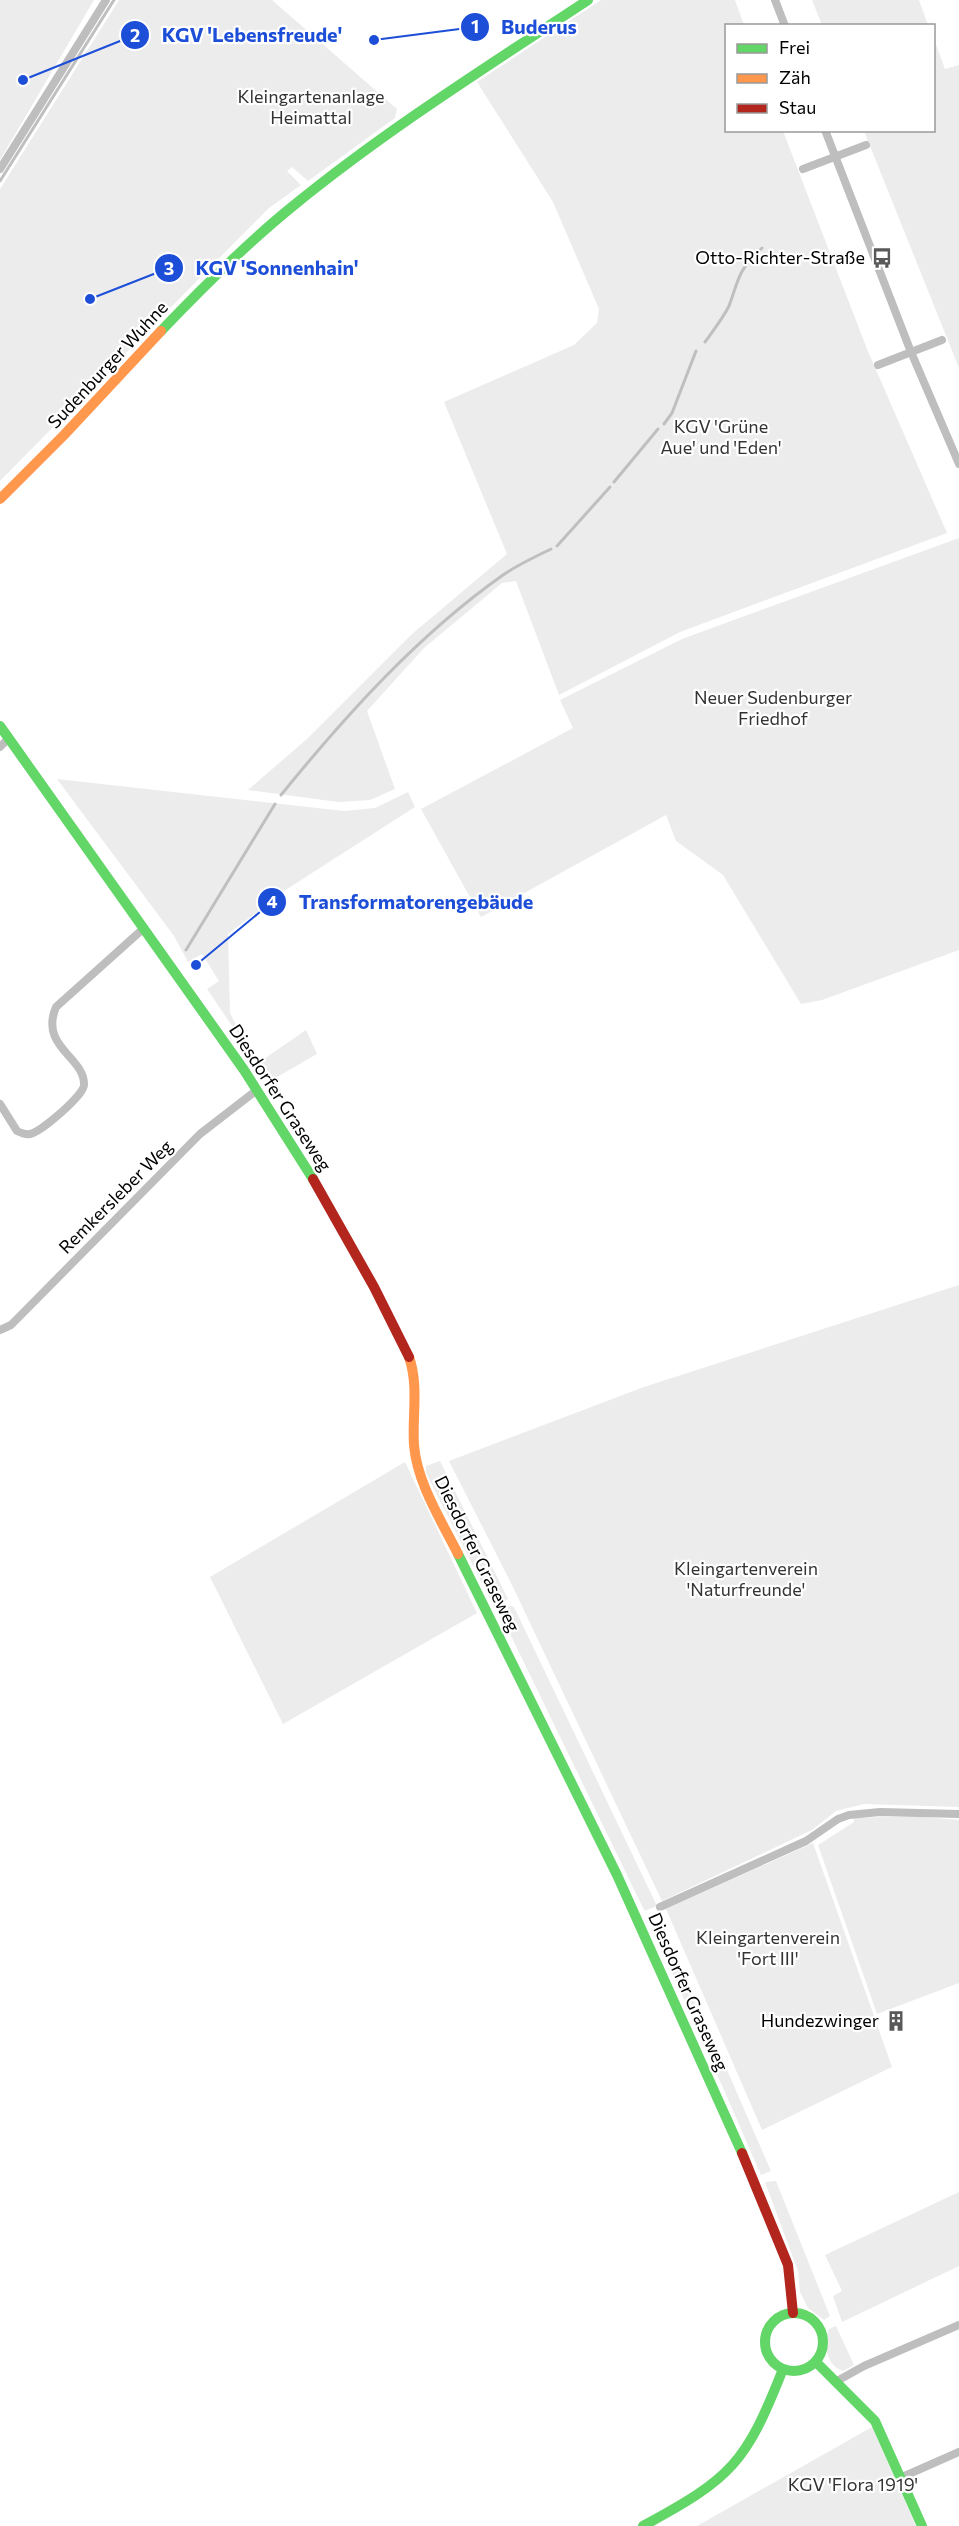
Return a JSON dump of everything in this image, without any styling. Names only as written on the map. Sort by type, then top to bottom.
[{"type":"main road","name":"Sudenburger Wuhne","points":[[0,499],[39,463],[223,269],[277,219],[443,97],[588,0]]},
{"type":"main road","name":"Diesdorfer Graseweg","points":[[0,726],[257,1090],[308,1170],[403,1342],[414,1382],[416,1455],[427,1492],[617,1875],[755,2182],[788,2265],[793,2313]]},
{"type":"main road","points":[[793,2313],[812,2319],[821,2332],[823,2345],[816,2362],[800,2370],[783,2369],[769,2356],[765,2337],[775,2320],[793,2313]]},
{"type":"main road","points":[[816,2362],[875,2421],[922,2526]]},
{"type":"main road","points":[[643,2526],[702,2492],[733,2466],[755,2435],[783,2369]]},
{"type":"street","points":[[0,169],[106,0]]},
{"type":"street","points":[[776,0],[784,24]]},
{"type":"street","points":[[826,132],[911,352],[959,464]]},
{"type":"street","points":[[803,169],[866,145]]},
{"type":"street","points":[[878,365],[942,340]]},
{"type":"street","points":[[0,747],[9,738]]},
{"type":"street","points":[[0,1104],[17,1131],[32,1134],[80,1094],[84,1085],[81,1075],[54,1034],[50,1021],[56,1007],[144,928]]},
{"type":"street","name":"Remkersleber Weg","points":[[0,1330],[11,1325],[200,1134],[257,1090]]},
{"type":"street","points":[[660,1907],[806,1841],[838,1819],[849,1815],[880,1812],[959,1814]]},
{"type":"street","points":[[837,2381],[859,2368],[959,2325]]},
{"type":"street","points":[[900,2478],[959,2452]]},
{"type":"green space","points":[[0,0],[94,0],[0,160]]},
{"type":"green space","name":"Kleingartenanlage Heimattal","points":[[119,0],[272,0],[397,109],[395,118],[308,181],[292,167],[287,171],[301,185],[269,208],[0,481],[0,189]]},
{"type":"green space","name":"KGV 'Grüne Aue' und 'Eden'","points":[[601,0],[735,0],[744,24],[725,24],[725,132],[783,132],[867,349],[947,533],[680,632],[559,695],[516,581],[502,583],[424,648],[367,711],[395,789],[370,800],[338,802],[248,790],[308,738],[412,634],[507,554],[444,402],[574,345],[597,323],[599,309],[553,202],[477,82]]},
{"type":"green space","points":[[812,0],[919,0],[928,24],[822,24]]},
{"type":"green space","points":[[935,42],[945,69],[959,65],[959,368],[864,132],[935,132]]},
{"type":"green space","name":"Neuer Sudenburger Friedhof","points":[[959,538],[959,950],[822,1000],[801,1004],[723,875],[676,841],[666,815],[481,917],[421,809],[573,728],[560,700],[682,639]]},
{"type":"green space","points":[[57,779],[344,811],[375,808],[408,792],[415,807],[287,889],[228,934],[230,1013],[251,1054],[207,989],[219,981],[202,954],[188,962],[174,936]]},
{"type":"green space","points":[[306,1030],[317,1054],[270,1081],[258,1063]]},
{"type":"green space","name":"Kleingartenverein 'Naturfreunde'","points":[[959,1285],[959,1807],[864,1804],[836,1811],[812,1830],[662,1901],[512,1585],[449,1461],[644,1387]]},
{"type":"green space","points":[[440,1461],[508,1599],[494,1607],[426,1473],[426,1466]]},
{"type":"green space","points":[[405,1462],[477,1613],[283,1724],[210,1577]]},
{"type":"green space","points":[[514,1607],[657,1906],[645,1911],[643,1908],[499,1611]]},
{"type":"green space","points":[[914,1816],[959,1820],[959,1983],[877,2014],[818,1845],[854,1822],[854,1818]]},
{"type":"green space","name":"Kleingartenverein 'Fort III'","points":[[813,1843],[892,2067],[762,2130],[666,1909]]},
{"type":"green space","points":[[662,1927],[696,2005],[696,2010],[690,2012],[652,1929]]},
{"type":"green space","points":[[704,2017],[771,2171],[761,2175],[693,2019]]},
{"type":"green space","points":[[776,2181],[830,2316],[824,2320],[808,2308],[800,2292],[798,2271],[765,2182]]},
{"type":"green space","points":[[959,2192],[959,2266],[842,2322],[833,2296],[842,2291],[825,2255]]},
{"type":"green space","points":[[836,2326],[854,2365],[843,2371],[833,2364],[826,2348],[829,2329]]},
{"type":"green space","name":"KGV 'Flora 1919'","points":[[872,2427],[916,2526],[697,2526]]},
{"type":"waterway","points":[[0,181],[114,0]]},
{"type":"waterway","points":[[705,342],[729,306],[743,269],[762,248]]},
{"type":"waterway","points":[[664,424],[672,413],[696,351]]},
{"type":"waterway","points":[[614,482],[658,429]]},
{"type":"waterway","points":[[557,546],[610,487]]},
{"type":"waterway","points":[[281,795],[357,706],[442,623],[503,575],[551,549]]},
{"type":"waterway","points":[[186,950],[275,804]]},
{"type":"traffic: fast","points":[[161,331],[242,251],[328,178],[438,99],[588,0]]},
{"type":"traffic: fast","points":[[0,726],[244,1070],[313,1179]]},
{"type":"traffic: fast","points":[[458,1554],[617,1875],[742,2153]]},
{"type":"traffic: fast","points":[[794,2313],[805,2315],[815,2321],[821,2331],[823,2342],[821,2353],[815,2363],[805,2369],[794,2371],[783,2369],[773,2363],[767,2353],[765,2342],[767,2331],[773,2321],[783,2315],[794,2313]]},
{"type":"traffic: fast","points":[[816,2362],[875,2421],[922,2526]]},
{"type":"traffic: fast","points":[[643,2526],[697,2494],[717,2480],[732,2465],[758,2426],[783,2369]]},
{"type":"traffic: slow","points":[[0,499],[64,435],[161,331]]},
{"type":"traffic: slow","points":[[409,1357],[414,1379],[416,1459],[431,1501],[458,1554]]},
{"type":"traffic: jam","points":[[313,1179],[374,1287],[409,1357]]},
{"type":"traffic: jam","points":[[742,2153],[788,2265],[793,2313]]},
{"type":"place","name":"Buderus","points":[[374,40]]},
{"type":"place","name":"KGV 'Lebensfreude'","points":[[23,80]]},
{"type":"place","name":"Otto-Richter-Straße","points":[[882,258]]},
{"type":"place","name":"KGV 'Sonnenhain'","points":[[90,299]]},
{"type":"place","name":"Transformatorengebäude","points":[[196,965]]},
{"type":"place","name":"Hundezwinger","points":[[896,2021]]}]
